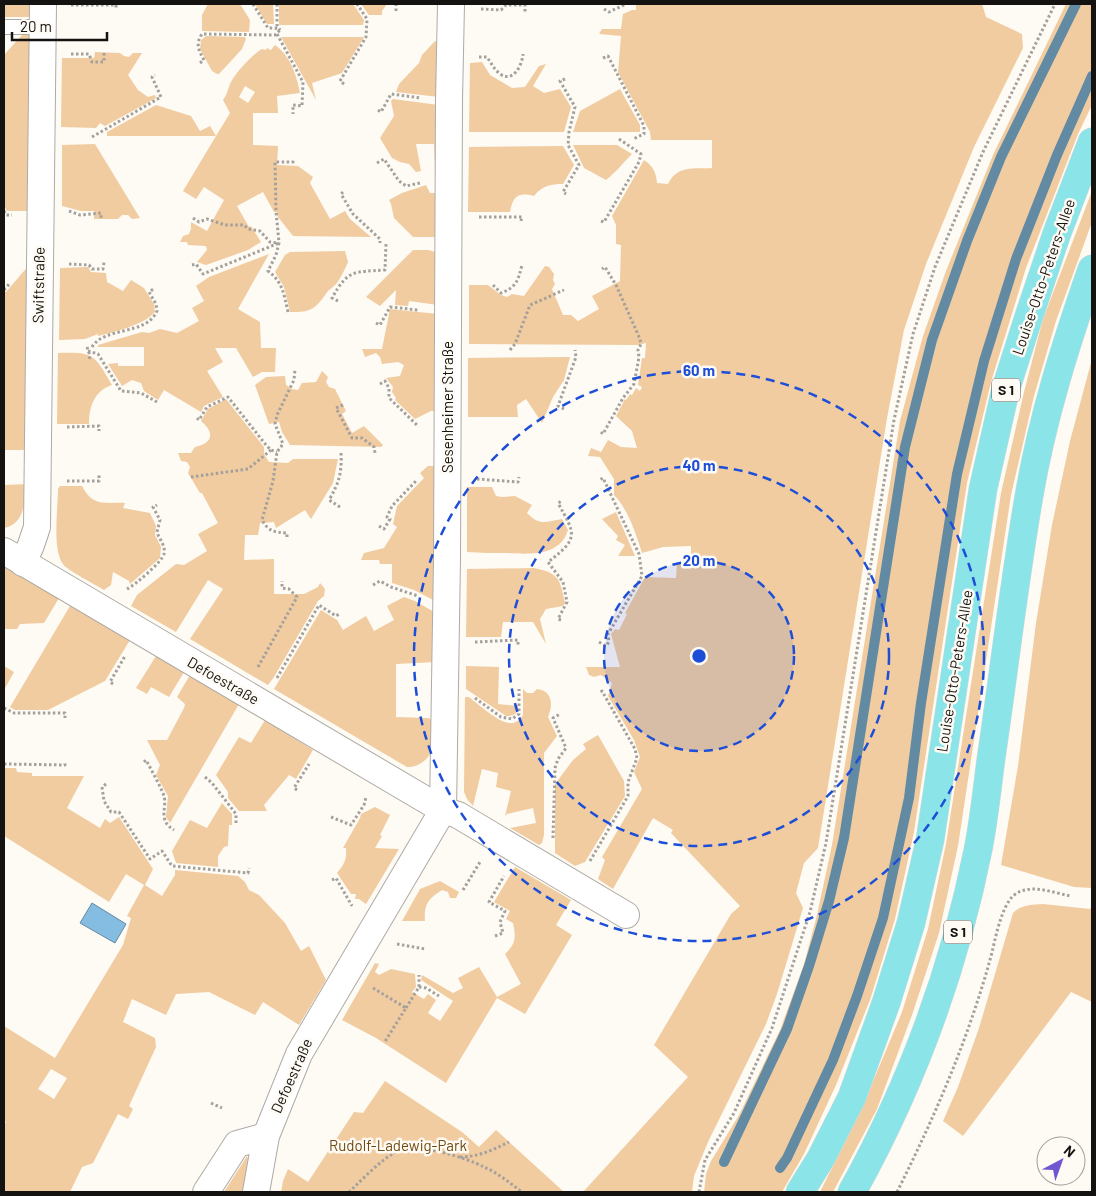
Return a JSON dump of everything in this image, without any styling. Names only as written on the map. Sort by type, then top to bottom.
[{"type":"main road","name":"Louise-Otto-Peters-Allee","points":[[800,1192],[821,1158],[852,1097],[886,1003],[911,923],[930,840],[982,489],[1006,388],[1057,233],[1092,142]]},
{"type":"main road","name":"S 1","points":[[852,1192],[893,1112],[930,1022],[957,936],[978,849],[1029,495],[1052,395],[1092,269]]},
{"type":"street","name":"Sesenheimer Straße","points":[[443,810],[451,4]]},
{"type":"street","name":"Swiftstraße","points":[[13,557],[31,546],[37,527],[49,12]]},
{"type":"street","name":"Defoestraße","points":[[13,557],[443,810],[458,815],[626,915]]},
{"type":"street","name":"Defoestraße","points":[[256,1192],[266,1136],[299,1054],[443,810]]},
{"type":"street","points":[[206,1192],[237,1144],[266,1136]]},
{"type":"lane","points":[[4,27],[49,12]]},
{"type":"path","points":[[253,4],[268,28],[280,30]]},
{"type":"path","points":[[276,4],[277,24],[280,30]]},
{"type":"path","points":[[344,84],[340,81],[366,37],[367,19],[357,4]]},
{"type":"path","points":[[396,4],[396,11]]},
{"type":"path","points":[[478,9],[501,10],[506,4],[525,5],[525,12]]},
{"type":"path","points":[[604,9],[609,12],[626,4]]},
{"type":"path","points":[[699,1192],[706,1160],[734,1113],[772,1028],[810,912],[826,844],[894,420],[912,334],[935,267],[983,152],[1055,4]]},
{"type":"path","points":[[49,12],[116,5],[116,9]]},
{"type":"path","points":[[200,63],[204,60],[198,48],[199,39],[202,34],[276,34],[280,30]]},
{"type":"path","points":[[276,34],[303,82],[302,106],[293,105],[294,114]]},
{"type":"path","points":[[62,54],[89,54],[92,62],[104,62],[104,52]]},
{"type":"path","points":[[478,57],[487,57],[497,71],[507,76],[515,73],[522,64],[523,54]]},
{"type":"path","points":[[603,58],[608,56],[644,126],[644,134],[632,139]]},
{"type":"path","points":[[92,137],[161,97],[152,77],[155,75]]},
{"type":"path","points":[[565,79],[560,81],[576,107],[569,132],[568,145],[579,165],[563,192],[566,194]]},
{"type":"path","points":[[378,110],[381,112],[391,94],[449,102]]},
{"type":"path","points":[[601,221],[604,222],[639,162],[641,154],[619,139]]},
{"type":"path","points":[[288,312],[277,277],[268,271],[276,255],[279,243],[275,162],[293,162],[294,159]]},
{"type":"path","points":[[377,163],[384,159],[399,181],[406,186],[430,181],[435,188],[449,189]]},
{"type":"path","points":[[343,192],[341,194],[353,214],[380,238],[380,244]]},
{"type":"path","points":[[65,210],[80,214],[101,213],[101,219]]},
{"type":"path","points":[[477,217],[522,217],[521,222]]},
{"type":"path","points":[[193,218],[200,222],[207,219],[225,225],[244,225],[248,229],[260,231],[270,242],[279,243]]},
{"type":"path","points":[[192,265],[196,264],[203,274],[279,243]]},
{"type":"path","points":[[338,301],[332,298],[340,282],[353,272],[385,270],[386,244]]},
{"type":"path","points":[[60,264],[89,265],[92,268],[103,269],[104,262]]},
{"type":"path","points":[[493,285],[501,293],[511,289],[518,281],[522,265]]},
{"type":"path","points":[[601,432],[603,434],[634,384],[639,357],[638,350],[641,344],[616,286],[605,268],[602,269]]},
{"type":"path","points":[[92,347],[99,340],[149,323],[157,312],[156,304],[149,292],[155,288]]},
{"type":"path","points":[[510,350],[516,344],[530,305],[564,290]]},
{"type":"path","points":[[376,323],[380,325],[390,307],[448,312]]},
{"type":"path","points":[[89,360],[88,349],[98,354],[121,391],[141,393],[157,402]]},
{"type":"path","points":[[564,409],[558,406],[576,357],[576,350]]},
{"type":"path","points":[[287,538],[287,533],[275,532],[266,528],[262,520],[273,481],[278,452],[282,444],[275,424],[294,380],[295,369]]},
{"type":"path","points":[[380,384],[385,381],[389,388],[389,398],[420,428],[418,430]]},
{"type":"path","points":[[197,418],[199,420],[207,407],[228,397],[271,450],[278,452]]},
{"type":"path","points":[[343,405],[336,408],[352,438],[362,438],[374,447],[375,453]]},
{"type":"path","points":[[65,427],[99,426],[99,431]]},
{"type":"path","points":[[191,477],[248,469],[271,450]]},
{"type":"path","points":[[340,507],[329,500],[338,484],[341,469],[341,453]]},
{"type":"path","points":[[59,481],[100,481],[99,474]]},
{"type":"path","points":[[379,526],[384,529],[390,519],[387,517],[392,506],[419,479],[415,475]]},
{"type":"path","points":[[476,479],[518,482],[519,477]]},
{"type":"path","points":[[599,642],[606,646],[609,642],[608,634],[642,576],[639,554],[603,478],[600,480]]},
{"type":"path","points":[[561,620],[558,618],[567,602],[563,582],[548,562],[567,545],[572,534],[571,528],[558,503],[562,501]]},
{"type":"path","points":[[121,591],[130,587],[161,560],[164,553],[157,532],[160,520],[154,507],[156,506]]},
{"type":"path","points":[[258,667],[297,597],[289,589],[282,588],[282,581]]},
{"type":"path","points":[[373,585],[380,581],[391,587],[416,595],[437,607],[446,607]]},
{"type":"path","points":[[276,679],[319,606],[336,616],[339,614]]},
{"type":"path","points":[[474,642],[518,640],[518,645]]},
{"type":"path","points":[[469,694],[501,717],[512,719],[519,714],[519,689]]},
{"type":"path","points":[[588,865],[628,796],[628,782],[637,758],[635,749],[602,691],[599,693]]},
{"type":"path","points":[[4,708],[14,713],[65,713],[65,718]]},
{"type":"path","points":[[553,839],[555,768],[558,759],[566,748],[553,718],[560,714]]},
{"type":"path","points":[[144,762],[146,760],[165,796],[163,815],[168,826],[174,830]]},
{"type":"path","points":[[4,764],[65,765],[65,761]]},
{"type":"path","points":[[331,817],[352,825],[380,773]]},
{"type":"path","points":[[205,777],[212,783],[236,814],[236,825]]},
{"type":"path","points":[[106,784],[102,787],[104,801],[111,812],[119,812],[150,859],[162,851],[172,866],[248,872],[249,868]]},
{"type":"path","points":[[495,936],[503,933],[500,922],[505,911],[489,902],[518,852]]},
{"type":"path","points":[[897,1192],[955,1066],[982,988],[1004,911],[1013,897],[1022,890],[1036,889],[1071,896]]},
{"type":"path","points":[[392,945],[397,944],[425,950]]},
{"type":"path","points":[[384,1044],[419,987],[419,975]]},
{"type":"path","points":[[372,984],[377,991],[406,1008]]},
{"type":"path","points":[[419,987],[426,988],[439,996]]},
{"type":"path","points":[[212,1103],[222,1108]]},
{"type":"path","points":[[457,1157],[474,1157],[509,1142]]},
{"type":"path","points":[[349,1192],[388,1157],[400,1150],[409,1148],[427,1149],[483,1166],[522,1192]]},
{"type":"green space","points":[[4,4],[33,4],[33,17],[4,17]]},
{"type":"green space","points":[[208,4],[240,4],[250,20],[249,32],[202,31],[202,15]]},
{"type":"green space","points":[[255,4],[273,4],[274,24],[267,24]]},
{"type":"green space","points":[[279,4],[353,4],[364,20],[363,25],[279,25]]},
{"type":"green space","points":[[361,4],[387,4],[382,11],[382,15],[369,15]]},
{"type":"green space","points":[[636,4],[982,4],[986,17],[1022,34],[1023,48],[974,147],[926,264],[904,330],[887,418],[818,848],[804,863],[796,893],[803,908],[777,994],[766,1024],[708,1142],[694,1176],[692,1192],[583,1192],[688,1077],[654,1045],[731,914],[740,906],[671,833],[673,830],[653,818],[613,889],[598,879],[605,860],[602,857],[642,789],[634,772],[640,757],[634,740],[608,696],[612,683],[601,675],[594,677],[589,675],[586,667],[620,667],[611,634],[615,629],[619,630],[627,614],[625,613],[645,577],[676,578],[677,563],[691,564],[691,546],[663,547],[642,553],[627,514],[614,495],[614,479],[600,457],[588,456],[591,448],[601,452],[608,440],[621,447],[637,448],[632,431],[616,416],[625,399],[630,394],[632,395],[636,388],[640,391],[642,387],[638,385],[642,358],[645,358],[646,343],[638,345],[469,344],[469,285],[488,285],[501,295],[507,297],[512,294],[524,296],[545,266],[549,267],[554,274],[553,280],[555,284],[552,289],[563,315],[571,315],[578,321],[599,309],[592,296],[620,281],[621,245],[616,244],[616,225],[612,216],[644,160],[654,170],[657,183],[668,184],[676,174],[687,169],[712,168],[712,140],[651,140],[650,132],[618,72],[621,36],[599,34],[602,29],[621,29],[623,14],[636,10]]},
{"type":"green space","points":[[1066,4],[1092,4],[1092,105],[1078,134],[1026,268],[991,382],[967,483],[914,832],[895,919],[870,1000],[836,1085],[804,1154],[782,1192],[704,1192],[706,1174],[711,1161],[739,1115],[780,1030],[804,964],[817,915],[832,845],[900,421],[923,336],[946,271],[993,155]]},
{"type":"green space","points":[[23,34],[33,34],[30,211],[7,211],[4,206],[4,55]]},
{"type":"green space","points":[[206,36],[245,37],[246,39],[242,49],[219,74],[212,71],[200,49],[201,40]]},
{"type":"green space","points":[[281,37],[364,37],[342,73],[312,83],[316,100]]},
{"type":"green space","points":[[435,41],[439,42],[439,97],[396,92],[399,84],[419,63],[422,55]]},
{"type":"green space","points":[[275,45],[289,60],[300,93],[277,96],[278,113],[253,113],[253,145],[278,146],[277,165],[298,166],[313,177],[310,183],[330,219],[345,211],[350,219],[371,237],[293,236],[278,217],[277,212],[274,212],[263,192],[237,206],[249,227],[251,226],[261,242],[248,250],[206,265],[197,262],[207,250],[206,246],[188,245],[187,242],[180,242],[183,236],[189,234],[191,222],[207,231],[224,200],[204,187],[196,199],[183,191],[230,113],[223,100],[233,78],[258,51],[266,50],[267,48],[271,50]],"holes":[[[245,86],[255,92],[248,103],[239,97]]]},
{"type":"green space","points":[[95,52],[120,53],[129,57],[133,53],[142,53],[128,75],[138,90],[148,97],[155,95],[156,98],[105,126],[100,123],[96,128],[61,127],[62,58],[94,58]]},
{"type":"green space","points":[[482,62],[490,75],[512,88],[525,87],[539,66],[546,64],[533,86],[544,93],[560,89],[571,107],[564,132],[469,132],[470,63]]},
{"type":"green space","points":[[620,89],[640,125],[640,132],[573,132],[580,111]]},
{"type":"green space","points":[[393,99],[439,105],[439,167],[435,168],[434,144],[416,144],[421,171],[416,172],[409,164],[392,158],[380,138],[394,116],[391,101]]},
{"type":"green space","points":[[156,105],[191,116],[200,131],[210,126],[216,136],[107,136],[107,132]]},
{"type":"green space","points":[[95,144],[140,218],[132,219],[128,215],[122,215],[118,219],[94,219],[94,211],[81,211],[62,206],[62,145]]},
{"type":"green space","points":[[573,145],[617,145],[632,154],[606,180],[584,168]]},
{"type":"green space","points":[[563,146],[574,165],[563,184],[547,186],[534,196],[517,196],[510,212],[468,212],[469,147]]},
{"type":"green space","points":[[426,185],[430,193],[438,193],[438,237],[413,237],[394,218],[389,200],[402,193]]},
{"type":"green space","points":[[1092,191],[1092,222],[1056,321],[1034,396],[1011,495],[958,846],[939,933],[912,1015],[877,1109],[833,1192],[820,1192],[864,1103],[902,1012],[928,929],[946,844],[1001,493],[1043,319]]},
{"type":"green space","points":[[413,250],[428,250],[439,253],[438,305],[409,301],[408,306],[395,305],[396,290],[380,306],[366,297]]},
{"type":"green space","points":[[345,251],[348,262],[336,284],[320,302],[304,312],[290,312],[284,287],[275,272],[285,255],[290,252]]},
{"type":"green space","points":[[269,254],[238,309],[260,322],[261,348],[276,348],[275,372],[262,372],[253,377],[236,348],[215,348],[223,362],[207,371],[223,397],[204,406],[201,412],[164,390],[158,400],[144,391],[141,383],[132,380],[122,386],[108,364],[118,363],[118,366],[144,366],[144,347],[98,347],[98,345],[142,332],[149,333],[160,329],[177,333],[199,321],[192,308],[204,301],[196,286],[209,277]]},
{"type":"green space","points":[[30,264],[28,450],[4,450],[4,291],[6,292]]},
{"type":"green space","points":[[88,267],[91,272],[106,273],[107,282],[123,291],[131,280],[144,288],[154,304],[155,312],[144,321],[120,330],[98,336],[98,334],[85,339],[59,340],[60,268]]},
{"type":"green space","points":[[390,309],[438,314],[436,411],[431,411],[415,419],[395,400],[396,398],[392,392],[393,387],[386,378],[400,376],[404,365],[398,362],[382,364],[380,357],[376,353],[365,357],[362,349],[382,349]]},
{"type":"green space","points":[[58,353],[79,353],[92,357],[101,367],[112,385],[101,391],[94,400],[89,424],[57,424]]},
{"type":"green space","points":[[570,357],[564,380],[553,397],[542,423],[526,399],[517,405],[518,417],[468,417],[468,358]]},
{"type":"green space","points":[[1092,359],[1092,888],[1074,887],[1001,865],[1018,766],[1036,623],[1052,525],[1070,441]]},
{"type":"green space","points":[[322,371],[328,377],[326,382],[329,387],[335,389],[346,411],[342,414],[352,433],[364,426],[383,445],[381,447],[290,445],[282,432],[279,422],[269,424],[255,385],[266,377],[285,376],[286,385],[298,390],[302,383],[316,382]]},
{"type":"green space","points":[[226,399],[264,447],[264,454],[269,462],[288,463],[293,459],[338,459],[333,483],[311,519],[305,510],[276,528],[274,522],[260,523],[258,535],[245,535],[244,560],[274,559],[274,594],[304,594],[318,587],[320,583],[325,589],[324,596],[318,601],[268,685],[190,639],[223,589],[208,580],[176,632],[131,606],[137,595],[176,564],[184,565],[207,551],[198,534],[218,523],[202,493],[200,493],[188,473],[190,467],[187,462],[181,461],[178,453],[191,453],[195,447],[208,440],[210,433],[206,425],[201,421],[208,409]]},
{"type":"green space","points":[[428,466],[437,466],[437,602],[414,590],[392,583],[392,564],[380,564],[379,560],[361,560],[364,553],[384,548],[397,527],[393,524],[397,506],[424,478],[420,473]]},
{"type":"green space","points":[[27,484],[20,517],[11,526],[4,528],[5,485]]},
{"type":"green space","points":[[60,486],[82,486],[90,497],[100,502],[125,503],[123,508],[150,513],[156,526],[155,535],[161,547],[160,558],[130,584],[129,581],[113,572],[111,585],[104,590],[70,570],[63,564],[58,549],[57,517],[58,489]]},
{"type":"green space","points":[[467,487],[492,487],[496,496],[515,496],[532,505],[527,513],[535,520],[547,522],[562,519],[568,530],[564,539],[558,545],[543,552],[525,554],[467,552]]},
{"type":"green space","points":[[616,512],[635,556],[618,556],[625,545],[616,540],[618,536],[602,519]]},
{"type":"green space","points":[[4,566],[59,598],[44,623],[20,624],[17,629],[4,629]]},
{"type":"green space","points":[[534,568],[554,575],[560,583],[565,603],[563,606],[546,609],[540,619],[546,644],[533,622],[503,622],[501,637],[466,637],[467,569]]},
{"type":"green space","points":[[404,597],[436,613],[436,662],[396,664],[396,717],[428,718],[433,720],[434,746],[424,761],[411,767],[407,767],[274,689],[321,610],[337,620],[343,630],[366,616],[374,631],[394,620],[387,606]]},
{"type":"green space","points":[[70,606],[130,640],[105,681],[48,710],[15,710],[10,707]]},
{"type":"green space","points":[[156,656],[184,672],[169,697],[151,687],[147,694],[136,688]]},
{"type":"green space","points":[[4,666],[14,672],[4,690]]},
{"type":"green space","points":[[466,666],[499,667],[498,704],[518,706],[516,713],[506,716],[466,689]]},
{"type":"green space","points":[[190,675],[239,704],[170,823],[166,817],[168,796],[156,775],[160,765],[147,740],[167,740],[184,708],[185,704],[177,697]]},
{"type":"green space","points":[[523,689],[527,693],[533,693],[537,689],[542,690],[549,696],[551,708],[548,717],[557,736],[544,753],[544,835],[542,843],[539,845],[510,828],[536,823],[533,808],[505,816],[511,791],[496,787],[498,773],[482,769],[473,806],[464,792],[465,697],[469,697],[500,720],[514,723],[523,715]]},
{"type":"green space","points":[[265,720],[313,750],[296,779],[289,775],[264,805],[267,811],[239,811],[228,798],[228,792],[216,775],[239,737],[251,743]]},
{"type":"green space","points":[[598,735],[624,781],[625,796],[585,862],[575,866],[555,853],[555,784],[573,760],[586,749],[583,744]]},
{"type":"green space","points":[[4,768],[16,768],[17,772],[32,773],[32,776],[84,776],[67,808],[100,828],[105,819],[110,823],[119,817],[153,869],[145,885],[162,896],[175,875],[175,870],[238,876],[245,882],[249,890],[259,895],[285,923],[301,951],[309,946],[326,980],[299,1025],[263,1002],[255,1015],[209,992],[176,994],[166,1015],[132,999],[123,1022],[155,1038],[156,1047],[129,1106],[133,1109],[128,1119],[118,1114],[93,1163],[82,1167],[70,1192],[4,1192],[4,1125],[6,1122],[4,1120],[4,1026],[55,1058],[123,945],[131,918],[127,916],[144,885],[126,874],[109,902],[4,836]],"holes":[[[51,1069],[67,1078],[54,1099],[38,1089]]]},
{"type":"green space","points":[[222,803],[232,814],[232,825],[229,825],[228,846],[224,847],[218,856],[218,867],[176,863],[172,851],[190,820],[207,828]]},
{"type":"green space","points":[[375,807],[390,815],[375,848],[399,849],[366,904],[359,899],[355,899],[356,894],[351,894],[337,873],[345,859],[346,848],[343,848],[361,814]]},
{"type":"green space","points":[[515,867],[571,900],[556,925],[572,935],[525,1014],[497,998],[446,1083],[376,1038],[342,1020],[375,963],[379,964],[375,972],[379,975],[391,969],[415,974],[416,987],[412,992],[424,999],[428,994],[436,1000],[428,1013],[440,1021],[453,1001],[421,980],[422,975],[453,993],[463,988],[458,978],[479,967],[497,997],[521,984],[505,954],[511,947],[515,936],[513,923],[506,919],[510,911],[494,902]]},
{"type":"green space","points":[[440,881],[459,892],[456,898],[450,898],[448,892],[442,890],[433,896],[426,906],[425,921],[402,921],[420,889]]},
{"type":"green space","points":[[1043,904],[1090,909],[1092,906],[1092,1002],[1071,992],[963,1136],[943,1121],[958,1087],[979,1028],[1013,913],[1024,906]]},
{"type":"green space","name":"Rudolf-Ladewig-Park","points":[[385,1081],[462,1132],[479,1147],[496,1130],[564,1192],[281,1192],[288,1169],[308,1182],[354,1112],[363,1113]]},
{"type":"green space","points":[[247,1156],[249,1163],[247,1192],[224,1192]]},
{"type":"water","points":[[92,903],[126,924],[115,943],[80,923]]},
{"type":"waterway","points":[[724,1162],[787,1029],[829,901],[844,838],[905,447],[932,340],[967,241],[1001,157],[1076,4]]},
{"type":"waterway","points":[[780,1168],[787,1158],[833,1060],[883,918],[909,798],[921,703],[957,474],[984,361],[1016,259],[1057,155],[1092,76]]}]
